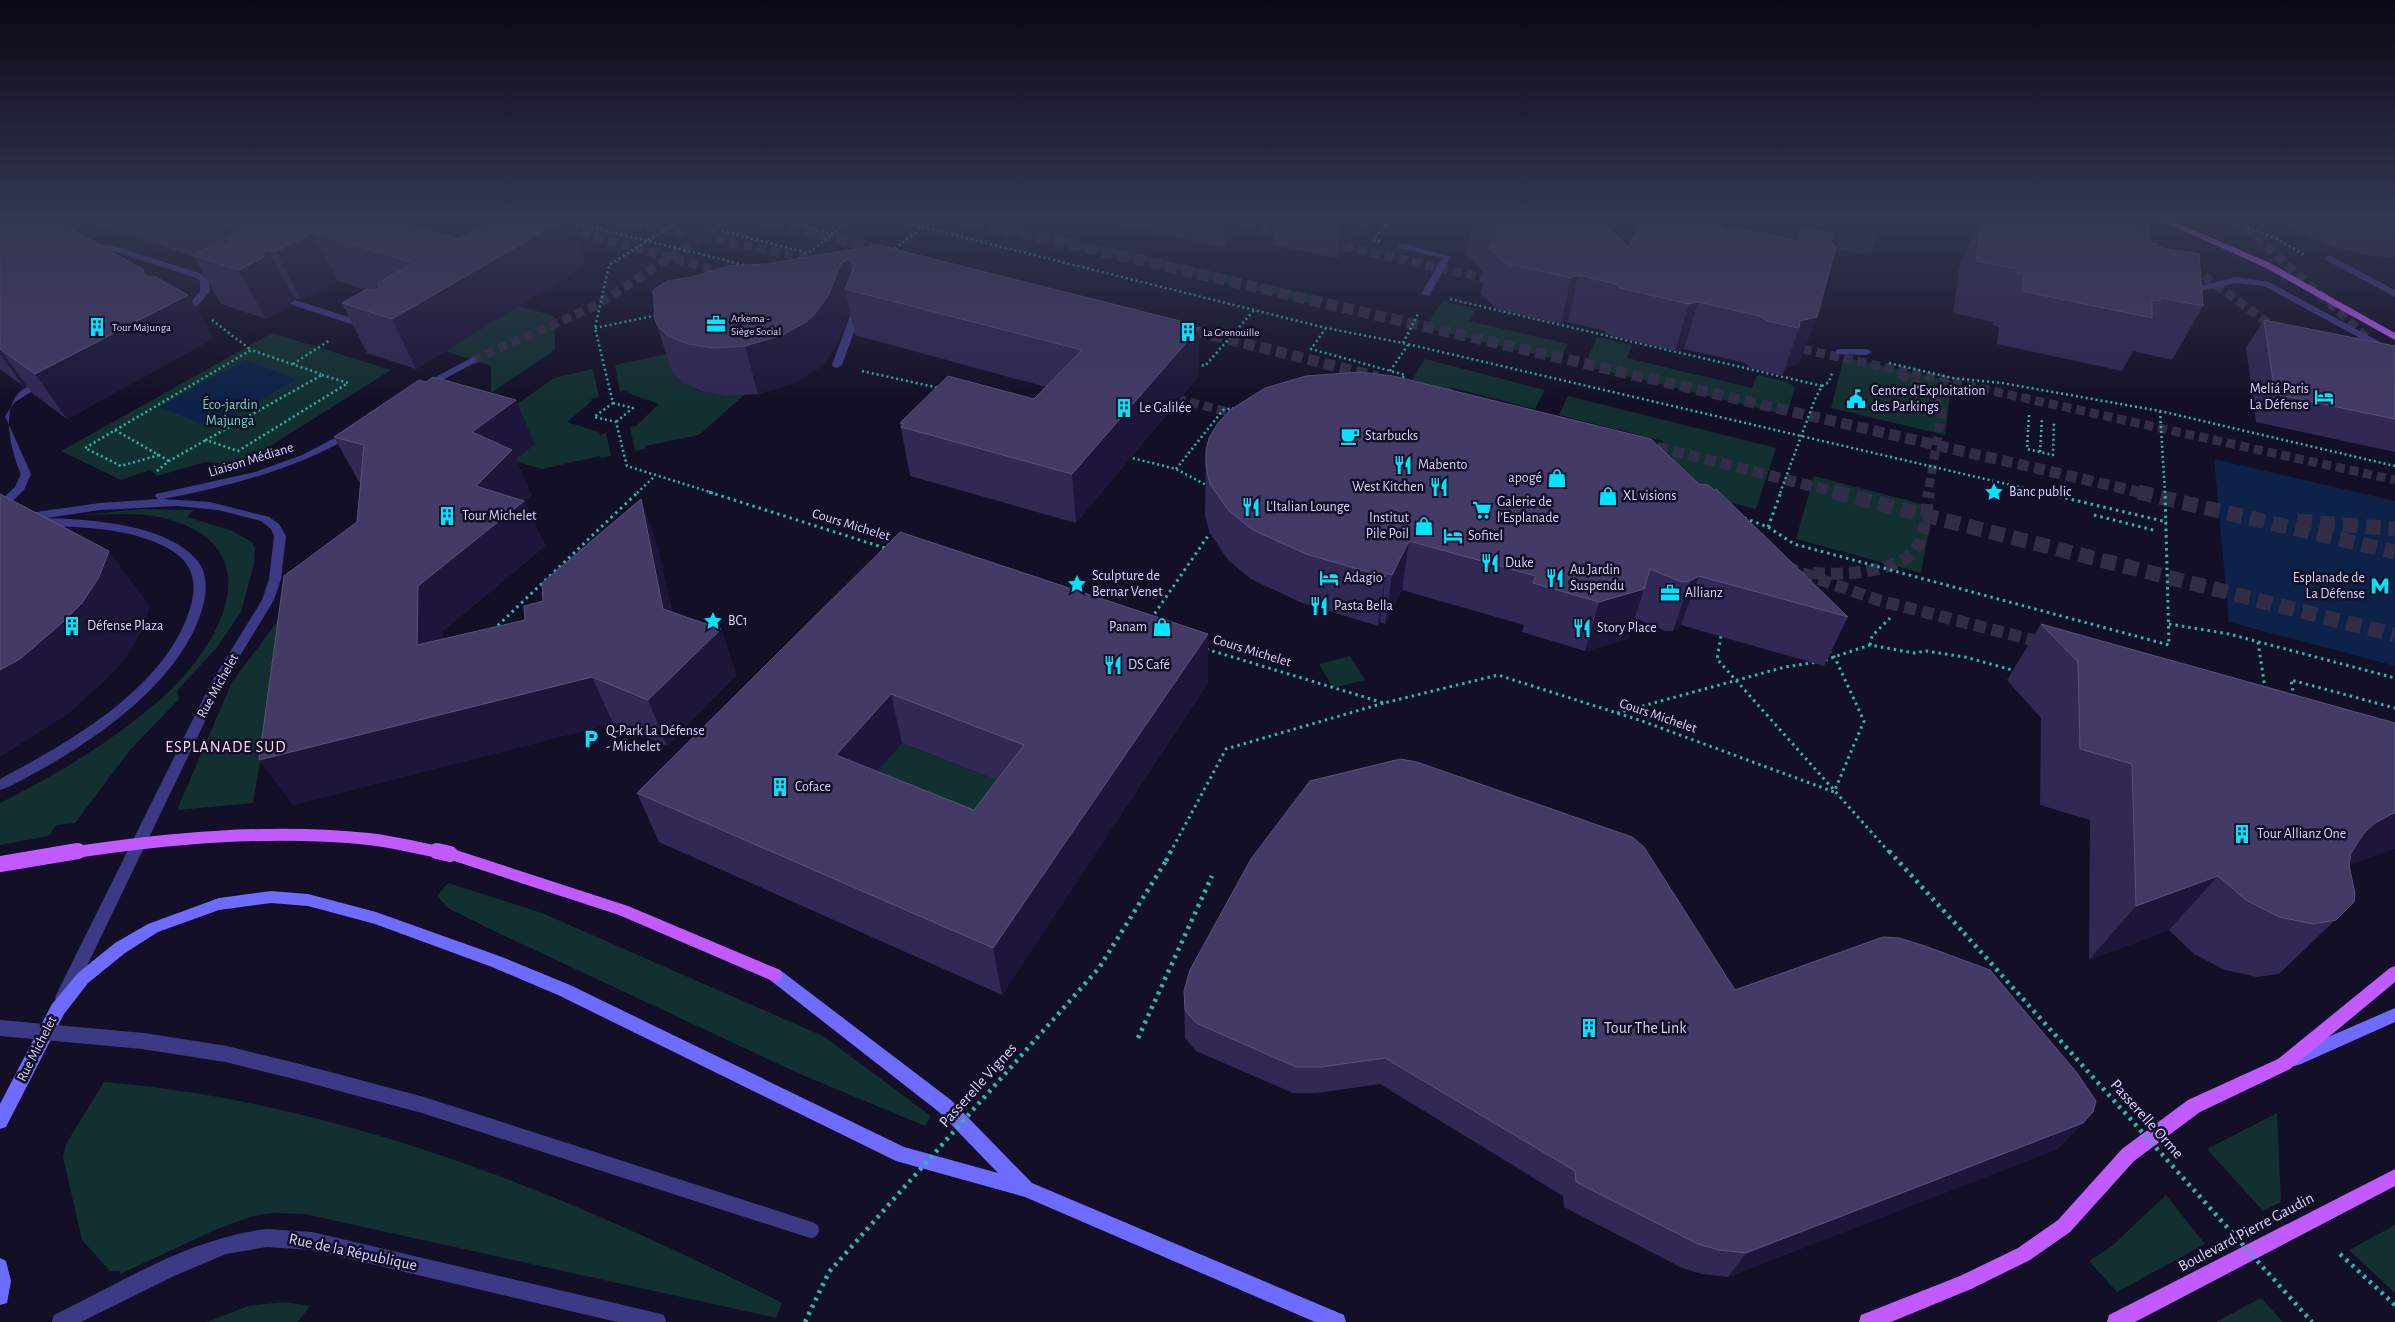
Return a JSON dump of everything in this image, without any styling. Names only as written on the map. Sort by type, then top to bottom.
[{"type":"main road","points":[[2293,280],[2395,336]]},
{"type":"main road","points":[[0,864],[66,852],[190,838],[285,835],[368,839],[450,854],[623,910],[775,975],[945,1106],[1026,1189]]},
{"type":"main road","points":[[58,1009],[84,978],[114,953],[153,928],[177,917],[237,900],[290,897],[316,901],[376,918],[439,940],[564,990],[902,1156],[1026,1189],[1337,1322]]},
{"type":"main road","points":[[2284,1064],[2395,973]]},
{"type":"main road","name":"Rue Michelet","points":[[0,1122],[58,1009]]},
{"type":"main road","points":[[1868,1322],[1965,1283],[2024,1254],[2064,1226],[2128,1156],[2194,1106],[2395,1014]]},
{"type":"main road","name":"Boulevard Pierre Gaudin","points":[[2116,1322],[2395,1177]]},
{"type":"main road","points":[[0,1267],[2,1281],[0,1296]]},
{"type":"street","points":[[175,316],[195,303],[205,292],[204,280]]},
{"type":"street","points":[[1426,294],[1434,280]]},
{"type":"street","points":[[2187,291],[2236,280],[2266,284],[2395,354]]},
{"type":"street","points":[[2368,280],[2395,294]]},
{"type":"street","points":[[295,304],[381,330]]},
{"type":"street","points":[[837,365],[857,310]]},
{"type":"street","points":[[1839,352],[1868,352]]},
{"type":"street","points":[[411,394],[473,360]]},
{"type":"street","points":[[0,507],[20,488],[26,474],[0,416],[10,400],[28,390]]},
{"type":"street","name":"Liaison Médiane","points":[[101,507],[198,489],[265,473],[308,456],[360,427]]},
{"type":"street","name":"Rue Michelet","points":[[0,523],[101,507],[175,502],[203,504],[265,519],[275,527],[280,536],[280,555],[268,600],[218,681],[58,1009]]},
{"type":"street","points":[[0,523],[80,523],[134,532],[179,550],[193,564],[200,578],[198,601],[190,624],[172,654],[150,682],[121,710],[74,743],[35,767],[0,785]]},
{"type":"street","points":[[0,1028],[143,1041],[226,1054],[299,1072],[423,1105],[811,1230]]},
{"type":"street","name":"Rue de la République","points":[[61,1322],[202,1252],[244,1240],[269,1237],[312,1241],[657,1322]]},
{"type":"path","points":[[606,280],[595,328],[613,403]]},
{"type":"path","points":[[1136,280],[1326,328],[1408,345],[2166,522]]},
{"type":"path","points":[[1444,298],[1822,386],[1768,527]]},
{"type":"path","points":[[1196,363],[1206,366],[1255,309]]},
{"type":"path","points":[[595,328],[665,314]]},
{"type":"path","points":[[206,440],[238,451],[348,383],[251,350],[207,317]]},
{"type":"path","points":[[293,364],[357,323]]},
{"type":"path","points":[[1326,328],[1311,349],[1405,374],[1400,382]]},
{"type":"path","points":[[1390,371],[1408,345]]},
{"type":"path","points":[[159,455],[121,466],[84,448],[251,350]]},
{"type":"path","points":[[1886,362],[1953,378],[2002,384],[2160,412],[2395,466]]},
{"type":"path","points":[[837,365],[942,389]]},
{"type":"path","points":[[154,474],[169,461],[322,374]]},
{"type":"path","points":[[613,403],[633,408],[616,422],[594,417],[613,403]]},
{"type":"path","points":[[1176,469],[1223,410],[1240,408]]},
{"type":"path","points":[[1740,517],[1768,527],[1794,544],[2169,645],[2166,522],[2160,412]]},
{"type":"path","points":[[2029,415],[2027,449],[2053,455],[2054,421]]},
{"type":"path","points":[[2040,452],[2042,418]]},
{"type":"path","name":"Cours Michelet","points":[[616,422],[627,466],[892,550]]},
{"type":"path","points":[[115,430],[169,461]]},
{"type":"path","points":[[1122,455],[1176,469],[1208,486]]},
{"type":"path","points":[[486,636],[655,475]]},
{"type":"path","points":[[2094,515],[2157,531]]},
{"type":"path","points":[[1748,528],[1750,520]]},
{"type":"path","points":[[1149,622],[1210,533]]},
{"type":"path","points":[[1870,645],[1872,636],[1890,618]]},
{"type":"path","points":[[2169,624],[2229,634],[2395,678]]},
{"type":"path","name":"Cours Michelet","points":[[1721,636],[1717,659],[1834,792],[1964,933]]},
{"type":"path","points":[[2258,642],[2266,697]]},
{"type":"path","points":[[1616,713],[1785,667],[1835,658],[1870,645],[1914,653],[1926,651],[1965,657],[2022,673]]},
{"type":"path","points":[[1824,646],[1835,658],[1864,721],[1834,792]]},
{"type":"path","name":"Cours Michelet","points":[[1199,647],[1384,703]]},
{"type":"path","name":"Cours Michelet","points":[[1166,861],[1226,749],[1384,703],[1498,675],[1616,713],[1834,792]]},
{"type":"path","points":[[2295,707],[2291,680],[2395,708]]},
{"type":"path","name":"Passerelle Vignes","points":[[806,1322],[829,1272],[1099,968],[1166,861]]},
{"type":"path","points":[[1138,1038],[1212,876]]},
{"type":"path","name":"Passerelle Orme","points":[[1964,933],[2312,1322]]},
{"type":"path","points":[[2340,1254],[2395,1305]]},
{"type":"green space","points":[[1210,280],[1242,280],[1237,286]]},
{"type":"green space","points":[[1261,283],[1324,298],[1318,306],[1289,299],[1290,297],[1254,290]]},
{"type":"green space","points":[[1443,301],[1476,309],[1469,321],[1568,344],[1560,360],[1425,328]]},
{"type":"green space","points":[[519,306],[554,316],[555,350],[491,393],[491,366],[445,351]]},
{"type":"green space","name":"Éco-jardin Majunga","points":[[272,333],[391,370],[240,465],[205,462],[157,476],[150,470],[121,480],[61,451]]},
{"type":"green space","points":[[1597,337],[1632,345],[1627,358],[1752,388],[1757,375],[1787,382],[1795,387],[1787,415],[1584,366]]},
{"type":"green space","points":[[672,353],[673,374],[688,386],[715,394],[744,395],[699,435],[645,446],[646,449],[635,451],[630,427],[636,426],[659,404],[628,393],[627,390],[620,392],[615,365]]},
{"type":"green space","points":[[1844,357],[1952,381],[1945,435],[1831,408]]},
{"type":"green space","points":[[1425,359],[1545,390],[1535,409],[1453,388],[1431,424],[1391,413]]},
{"type":"green space","points":[[593,369],[599,397],[591,399],[592,401],[567,422],[599,432],[600,435],[606,433],[611,456],[601,458],[600,456],[542,469],[513,461],[535,444],[482,429],[554,378]]},
{"type":"green space","points":[[1568,396],[1776,448],[1756,509],[1648,481],[1663,441],[1559,415]]},
{"type":"green space","points":[[1814,476],[1933,507],[1921,573],[1796,539]]},
{"type":"green space","points":[[141,509],[194,510],[187,517],[230,530],[252,542],[255,548],[254,564],[241,612],[218,646],[177,691],[179,699],[130,750],[75,823],[56,825],[49,836],[0,845],[0,803],[84,756],[143,714],[182,678],[201,654],[216,629],[226,603],[228,578],[221,555],[203,535],[171,520],[149,515],[81,515]]},
{"type":"green space","points":[[286,610],[253,803],[177,810],[232,682]]},
{"type":"green space","points":[[1350,656],[1365,680],[1333,688],[1319,664]]},
{"type":"green space","points":[[902,743],[1030,793],[1017,813],[848,803]]},
{"type":"green space","points":[[448,883],[542,913],[823,1036],[931,1116],[925,1126],[800,1074],[494,931],[448,908],[437,896]]},
{"type":"green space","points":[[104,1082],[193,1093],[281,1110],[367,1132],[453,1160],[538,1191],[621,1226],[702,1263],[782,1303],[776,1318],[305,1214],[272,1213],[253,1216],[215,1230],[120,1274],[120,1271],[110,1271],[82,1240],[63,1157],[66,1144]]},
{"type":"green space","points":[[2277,1113],[2281,1202],[2263,1211],[2207,1149]]},
{"type":"green space","points":[[2166,1195],[2205,1244],[2117,1292],[2089,1261],[2112,1246]]},
{"type":"green space","points":[[2395,1225],[2395,1293],[2349,1250]]},
{"type":"green space","points":[[2261,1298],[2283,1322],[2216,1322]]},
{"type":"green space","points":[[285,1302],[310,1306],[298,1322],[207,1322],[248,1306]]},
{"type":"water","points":[[245,360],[297,379],[212,428],[159,407]]},
{"type":"water","points":[[2214,459],[2395,501],[2395,666],[2229,622]]},
{"type":"building","points":[[0,280],[161,280],[188,295],[35,374],[0,349]]},
{"type":"building","points":[[384,280],[460,280],[392,319],[342,303],[367,289],[374,291],[380,287],[378,283]]},
{"type":"building","points":[[835,280],[829,294],[814,315],[806,322],[783,335],[745,346],[714,348],[688,344],[668,336],[658,326],[655,320],[653,290],[667,281]]},
{"type":"building","points":[[849,280],[1016,280],[1196,325],[1194,327],[1199,328],[1072,474],[901,427],[904,424],[900,423],[948,376],[1034,399],[1082,350],[845,289]]},
{"type":"building","points":[[1598,280],[1827,280],[1817,317],[1800,321],[1799,328],[1767,321],[1760,316],[1698,302],[1689,304],[1620,288],[1616,284]]},
{"type":"building","points":[[2023,280],[2201,280],[2203,306],[2160,298],[2160,301],[2152,300],[2152,318],[2022,291]]},
{"type":"building","points":[[2264,320],[2395,346],[2395,419],[2275,394]]},
{"type":"building","name":"Sofitel","points":[[1360,372],[1393,376],[1651,439],[1699,484],[1708,485],[1714,490],[1716,489],[1848,617],[1699,576],[1690,581],[1682,582],[1650,569],[1644,589],[1599,602],[1533,583],[1536,576],[1409,541],[1392,575],[1386,573],[1385,577],[1306,554],[1253,530],[1229,511],[1210,484],[1206,467],[1206,450],[1209,438],[1218,423],[1230,410],[1265,388],[1306,376]]},
{"type":"building","points":[[433,377],[516,400],[472,432],[512,450],[476,486],[524,501],[418,586],[417,645],[525,620],[524,606],[543,601],[542,583],[641,499],[663,609],[721,629],[648,700],[592,677],[259,760],[284,576],[357,522],[364,445],[334,437],[419,380],[426,382]]},
{"type":"building","points":[[0,494],[109,551],[99,577],[82,603],[20,659],[0,670]]},
{"type":"building","name":"Coface","points":[[900,532],[1208,634],[993,948],[637,793]],"holes":[[[891,694],[1024,745],[974,810],[836,755]]]},
{"type":"building","points":[[2041,624],[2395,723],[2395,813],[2375,823],[2364,833],[2351,853],[2349,865],[2355,894],[2354,902],[2336,920],[2313,924],[2279,917],[2246,900],[2218,876],[2136,906],[2132,764],[2080,749],[2078,662]]},
{"type":"building","name":"Tour The Link","points":[[1400,759],[1417,762],[1632,837],[1644,847],[1735,990],[1883,937],[1899,938],[1925,946],[1990,970],[2077,1073],[2096,1101],[2093,1112],[2083,1123],[1746,1253],[1719,1250],[1698,1244],[1576,1182],[1575,1171],[1385,1058],[1321,1067],[1296,1067],[1196,1023],[1185,1010],[1184,991],[1190,970],[1251,859],[1310,781]]},
{"type":"tunnel","points":[[473,360],[597,305],[636,280]]},
{"type":"tunnel","points":[[1223,280],[2143,493]]},
{"type":"tunnel","points":[[1491,280],[1501,282]]},
{"type":"tunnel","points":[[2209,280],[2278,330]]},
{"type":"tunnel","points":[[2303,280],[2395,366]]},
{"type":"tunnel","points":[[1180,327],[1378,377]]},
{"type":"tunnel","points":[[1789,346],[2395,480]]},
{"type":"tunnel","points":[[1900,374],[1932,393],[1942,412],[1928,493]]},
{"type":"tunnel","points":[[1163,395],[1243,416]]},
{"type":"tunnel","points":[[1641,443],[1839,493]]},
{"type":"tunnel","points":[[1834,492],[2395,635]]},
{"type":"tunnel","points":[[1813,573],[1856,573],[1902,561],[1913,553],[1920,542],[1925,524],[1929,492]]},
{"type":"tunnel","points":[[2138,492],[2395,552]]},
{"type":"tunnel","points":[[2297,521],[2395,529]]},
{"type":"tunnel","points":[[1785,567],[1878,600],[2048,644]]},
{"type":"place","name":"Arkema - Siège Social","points":[[716,324]]},
{"type":"place","name":"Tour Majunga","points":[[97,327]]},
{"type":"place","name":"La Grenouille","points":[[1188,332]]},
{"type":"place","name":"Meliá Paris La Défense","points":[[2324,397]]},
{"type":"place","name":"Centre d'Exploitation des Parkings","points":[[1856,399]]},
{"type":"place","name":"Le Galilée","points":[[1124,408]]},
{"type":"place","name":"Starbucks","points":[[1350,436]]},
{"type":"place","name":"Mabento","points":[[1403,465]]},
{"type":"place","name":"apogé","points":[[1557,478]]},
{"type":"place","name":"West Kitchen","points":[[1439,487]]},
{"type":"place","name":"Banc public","points":[[1994,492]]},
{"type":"place","name":"XL visions","points":[[1608,496]]},
{"type":"place","name":"L'Italian Lounge","points":[[1251,507]]},
{"type":"place","name":"Galerie de l'Esplanade","points":[[1482,510]]},
{"type":"place","name":"Tour Michelet","points":[[447,516]]},
{"type":"place","name":"Institut Pile Poil","points":[[1424,526]]},
{"type":"place","name":"Sofitel","points":[[1453,536]]},
{"type":"place","name":"Duke","points":[[1490,563]]},
{"type":"place","name":"Adagio","points":[[1329,578]]},
{"type":"place","name":"Au Jardin Suspendu","points":[[1555,578]]},
{"type":"place","name":"Sculpture de Bernar Venet","points":[[1077,584]]},
{"type":"place","name":"Esplanade de La Défense","points":[[2380,586]]},
{"type":"place","name":"Allianz","points":[[1670,593]]},
{"type":"place","name":"Pasta Bella","points":[[1319,606]]},
{"type":"place","name":"BC1","points":[[713,621]]},
{"type":"place","name":"Défense Plaza","points":[[72,626]]},
{"type":"place","name":"Panam","points":[[1162,627]]},
{"type":"place","name":"Story Place","points":[[1582,628]]},
{"type":"place","name":"DS Café","points":[[1113,665]]},
{"type":"place","name":"Q-Park La Défense - Michelet","points":[[591,739]]},
{"type":"place","name":"Coface","points":[[780,787]]},
{"type":"place","name":"Tour Allianz One","points":[[2242,834]]},
{"type":"place","name":"Tour The Link","points":[[1589,1028]]},
{"type":"district","name":"ESPLANADE SUD","points":[[226,747]]}]
